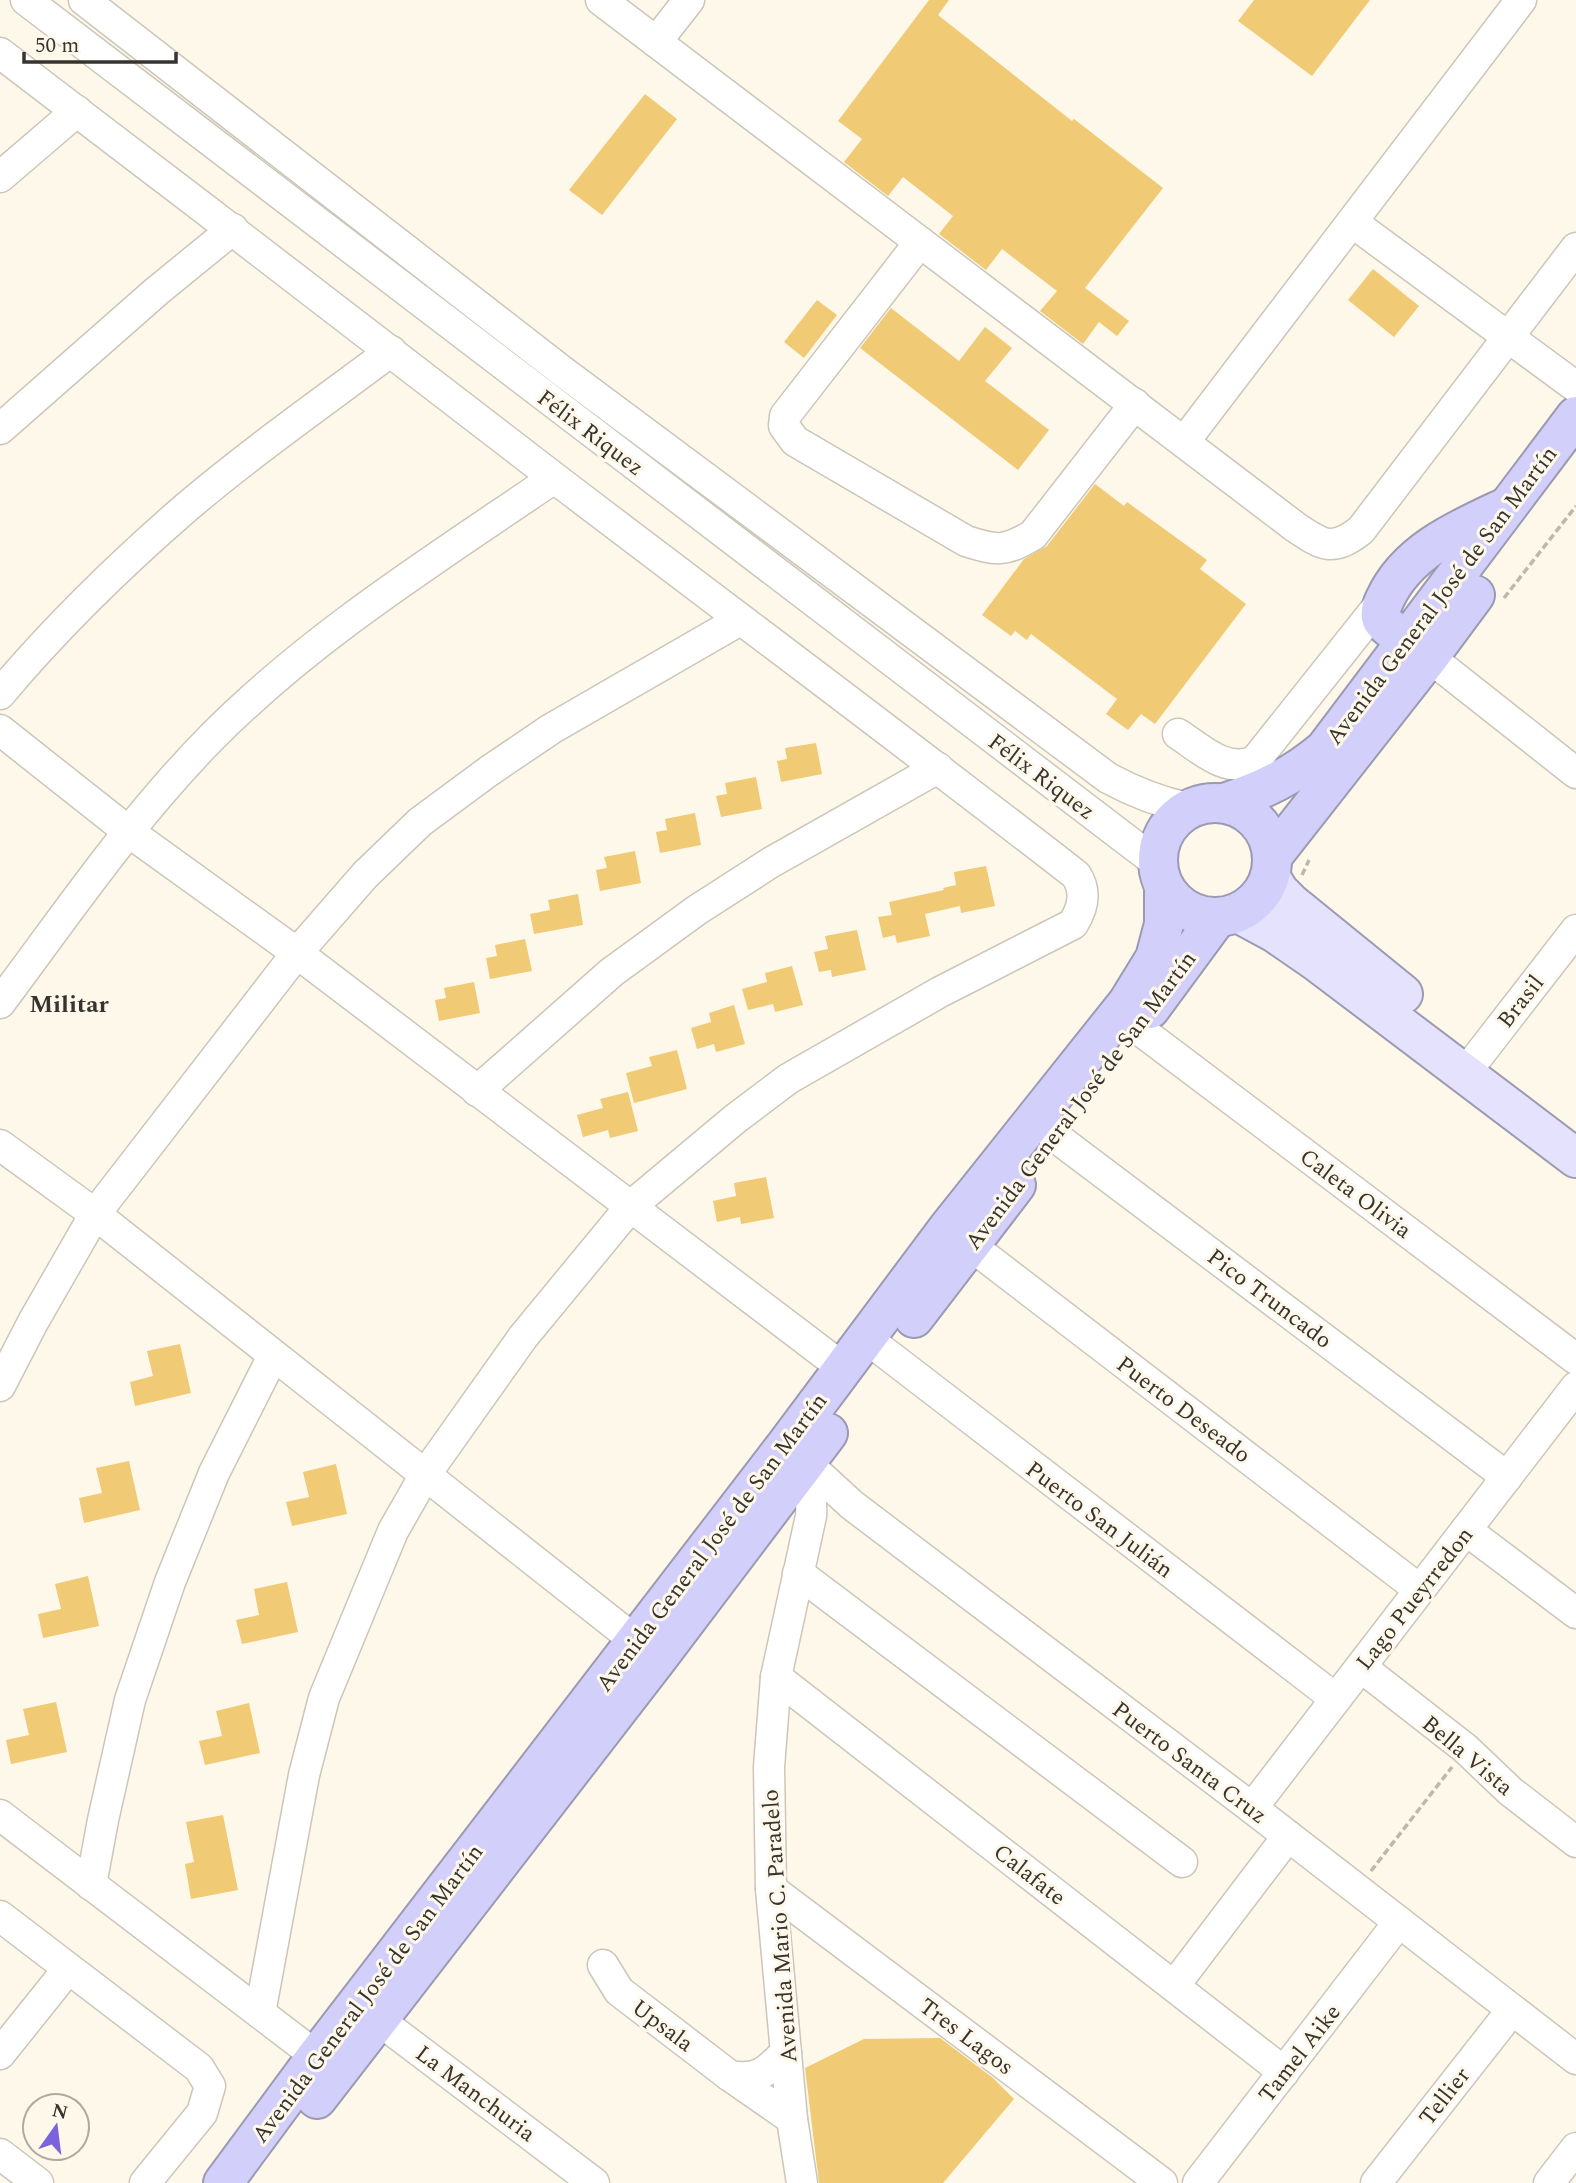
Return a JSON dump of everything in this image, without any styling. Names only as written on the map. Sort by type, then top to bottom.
[{"type":"highway","name":"Avenida General José de San Martín","points":[[222,2183],[327,2065],[370,2011],[797,1454],[865,1354],[1045,1126],[1155,958],[1164,924],[1160,876],[1163,834],[1173,819],[1206,805],[1261,791],[1304,767],[1325,750],[1394,627],[1509,505],[1576,416]]},
{"type":"highway","name":"Avenida General José de San Martín","points":[[1045,1126],[1136,1027],[1228,915],[1252,904],[1263,891],[1271,866],[1394,627],[1576,457]]},
{"type":"highway","points":[[1394,627],[1407,568],[1427,549],[1456,531],[1509,505]]},
{"type":"highway","points":[[1206,805],[1243,809],[1258,821],[1268,838],[1271,866]]},
{"type":"highway","points":[[1160,876],[1174,901],[1186,910],[1201,916],[1228,915]]},
{"type":"highway","name":"Avenida General José de San Martín","points":[[797,1454],[817,1404],[865,1354]]},
{"type":"highway","name":"Avenida General José de San Martín","points":[[253,2183],[327,2065]]},
{"type":"main road","points":[[1271,866],[1279,891],[1291,903],[1576,1158]]},
{"type":"main road","points":[[1228,915],[1275,933],[1576,1128]]},
{"type":"street","name":"Félix Riquez","points":[[26,0],[1160,876]]},
{"type":"street","name":"Félix Riquez","points":[[84,0],[573,379],[1108,778],[1165,804],[1206,805]]},
{"type":"street","points":[[601,0],[1294,526],[1320,543],[1337,545],[1362,530],[1576,248]]},
{"type":"street","points":[[656,42],[689,0]]},
{"type":"street","points":[[1184,442],[1521,0]]},
{"type":"street","points":[[0,53],[1076,875],[1081,884],[1083,898],[1081,911],[1073,924],[940,992],[788,1079],[735,1119],[631,1206],[523,1337],[425,1475],[393,1531],[324,1698],[304,1775],[260,2013]]},
{"type":"street","points":[[0,177],[77,111]]},
{"type":"street","points":[[1352,222],[1576,387]]},
{"type":"street","points":[[0,429],[146,300],[233,229]]},
{"type":"street","points":[[920,242],[785,416],[784,426],[795,441],[966,541],[990,549],[1012,548],[1033,535],[1135,404]]},
{"type":"street","points":[[0,694],[46,641],[100,587],[188,507],[391,351]]},
{"type":"street","points":[[0,1003],[129,832],[188,763],[267,686],[351,620],[554,478]]},
{"type":"street","points":[[0,1386],[95,1214],[297,953],[365,875],[421,822],[551,729],[740,620]]},
{"type":"street","points":[[1178,734],[1227,764],[1243,765],[1255,761],[1394,627],[1576,772]]},
{"type":"street","name":"Puerto San Julián","points":[[0,730],[129,832],[297,953],[631,1206],[865,1354],[1336,1699]]},
{"type":"street","points":[[477,1091],[612,972],[697,910],[769,863],[938,768]]},
{"type":"street","name":"Brasil","points":[[1472,1063],[1576,930]]},
{"type":"street","name":"Caleta Olivia","points":[[1136,1027],[1576,1359]]},
{"type":"street","name":"Pico Truncado","points":[[1045,1126],[1507,1477]]},
{"type":"street","points":[[0,1145],[95,1214],[647,1649]]},
{"type":"street","name":"Puerto Deseado","points":[[959,1237],[1420,1590]]},
{"type":"street","points":[[91,1885],[131,1700],[170,1582],[214,1472],[272,1356]]},
{"type":"street","name":"Lago Pueyrredon","points":[[1252,1808],[1507,1477],[1565,1424],[1576,1387]]},
{"type":"street","name":"Avenida Mario C. Paradelo","points":[[797,1454],[812,1499],[776,1677],[769,1767],[771,1889],[792,2119],[802,2183]]},
{"type":"street","name":"Puerto Santa Cruz","points":[[797,1454],[852,1505],[1252,1808],[1576,2059]]},
{"type":"street","points":[[1466,1530],[1576,1613]]},
{"type":"street","points":[[797,1573],[1182,1862]]},
{"type":"street","name":"Bella Vista","points":[[1361,1667],[1466,1749],[1510,1791],[1576,1842]]},
{"type":"street","name":"Calafate","points":[[776,1677],[1284,2072]]},
{"type":"street","points":[[0,1815],[327,2065]]},
{"type":"street","points":[[1174,1986],[1288,1836]]},
{"type":"street","name":"Tres Lagos","points":[[771,1889],[1162,2183]]},
{"type":"street","points":[[0,1916],[199,2068],[210,2086],[202,2113],[145,2183]]},
{"type":"street","name":"Tamel Aike","points":[[1198,2183],[1399,1922]]},
{"type":"street","name":"Upsala","points":[[603,1965],[619,1991],[730,2076],[792,2119]]},
{"type":"street","points":[[0,2054],[68,1969]]},
{"type":"street","name":"Tellier","points":[[1376,2183],[1512,2010]]},
{"type":"street","name":"La Manchuria","points":[[370,2011],[594,2183]]},
{"type":"street","points":[[730,2076],[745,2079],[756,2077],[769,2069],[786,2052]]},
{"type":"street","points":[[1549,2183],[1576,2148]]},
{"type":"street","points":[[0,2154],[38,2183]]},
{"type":"path","points":[[1357,1890],[1466,1749]]},
{"type":"building","points":[[929,0],[949,0],[938,15],[1072,121],[1074,119],[1163,188],[1085,288],[1129,321],[1117,336],[1099,322],[1083,344],[1040,311],[1057,291],[1002,249],[986,270],[939,234],[953,216],[903,177],[888,196],[844,162],[862,139],[838,121]]},
{"type":"building","points":[[1254,0],[1370,0],[1312,76],[1238,21]]},
{"type":"building","points":[[645,94],[677,119],[602,215],[569,190]]},
{"type":"building","points":[[1373,269],[1419,306],[1394,337],[1348,300]]},
{"type":"building","points":[[817,300],[837,315],[804,358],[784,342]]},
{"type":"building","points":[[891,308],[959,361],[985,327],[1012,348],[985,381],[1049,430],[1018,470],[860,348]]},
{"type":"building","points":[[1095,484],[1124,506],[1127,502],[1207,560],[1200,569],[1246,604],[1155,724],[1141,714],[1128,730],[1106,714],[1117,699],[1031,634],[1027,640],[1015,631],[1011,636],[982,615],[1024,559],[1047,546]]},
{"type":"building","points":[[816,743],[822,774],[781,782],[777,761],[787,759],[785,748]]},
{"type":"building","points":[[756,777],[762,809],[721,817],[716,796],[727,794],[725,783]]},
{"type":"building","points":[[695,813],[701,845],[660,853],[656,832],[667,830],[665,819]]},
{"type":"building","points":[[635,851],[641,883],[600,891],[596,870],[607,868],[604,857]]},
{"type":"building","points":[[986,866],[995,906],[961,913],[960,906],[925,914],[930,936],[897,943],[895,935],[883,938],[878,917],[892,915],[889,902],[944,890],[943,888],[956,885],[954,872]]},
{"type":"building","points":[[578,894],[583,925],[534,934],[530,914],[550,910],[548,900]]},
{"type":"building","points":[[857,930],[866,970],[832,977],[831,970],[819,972],[814,952],[828,949],[825,936]]},
{"type":"building","points":[[525,939],[532,971],[490,979],[486,958],[497,956],[495,945]]},
{"type":"building","points":[[792,966],[803,1005],[775,1012],[773,1004],[748,1010],[742,989],[767,982],[765,973]]},
{"type":"building","points":[[474,982],[480,1013],[439,1021],[435,1000],[446,998],[444,988]]},
{"type":"building","points":[[734,1005],[745,1044],[716,1052],[714,1044],[697,1049],[691,1028],[711,1022],[709,1013]]},
{"type":"building","points":[[677,1050],[687,1089],[634,1103],[626,1073],[652,1066],[649,1057]]},
{"type":"building","points":[[628,1092],[638,1131],[610,1138],[608,1130],[583,1137],[577,1115],[603,1108],[600,1099]]},
{"type":"building","points":[[766,1177],[774,1218],[741,1224],[740,1217],[717,1222],[713,1201],[736,1196],[734,1183]]},
{"type":"building","points":[[180,1344],[191,1393],[135,1406],[130,1382],[153,1376],[147,1351]]},
{"type":"building","points":[[129,1461],[140,1510],[84,1523],[79,1498],[102,1493],[96,1468]]},
{"type":"building","points":[[336,1464],[347,1514],[292,1526],[286,1502],[309,1497],[303,1472]]},
{"type":"building","points":[[88,1576],[99,1626],[43,1638],[38,1614],[61,1609],[55,1584]]},
{"type":"building","points":[[287,1582],[298,1632],[242,1644],[236,1620],[259,1615],[254,1589]]},
{"type":"building","points":[[56,1702],[67,1752],[11,1764],[6,1740],[29,1735],[23,1709]]},
{"type":"building","points":[[249,1703],[260,1753],[205,1765],[199,1741],[222,1736],[216,1711]]},
{"type":"building","points":[[223,1815],[238,1890],[191,1899],[185,1864],[194,1862],[186,1822]]},
{"type":"building","points":[[940,2038],[993,2078],[1014,2099],[943,2183],[819,2183],[805,2068],[864,2039]]},
{"type":"district","name":"Militar","points":[[69,1004]]}]
